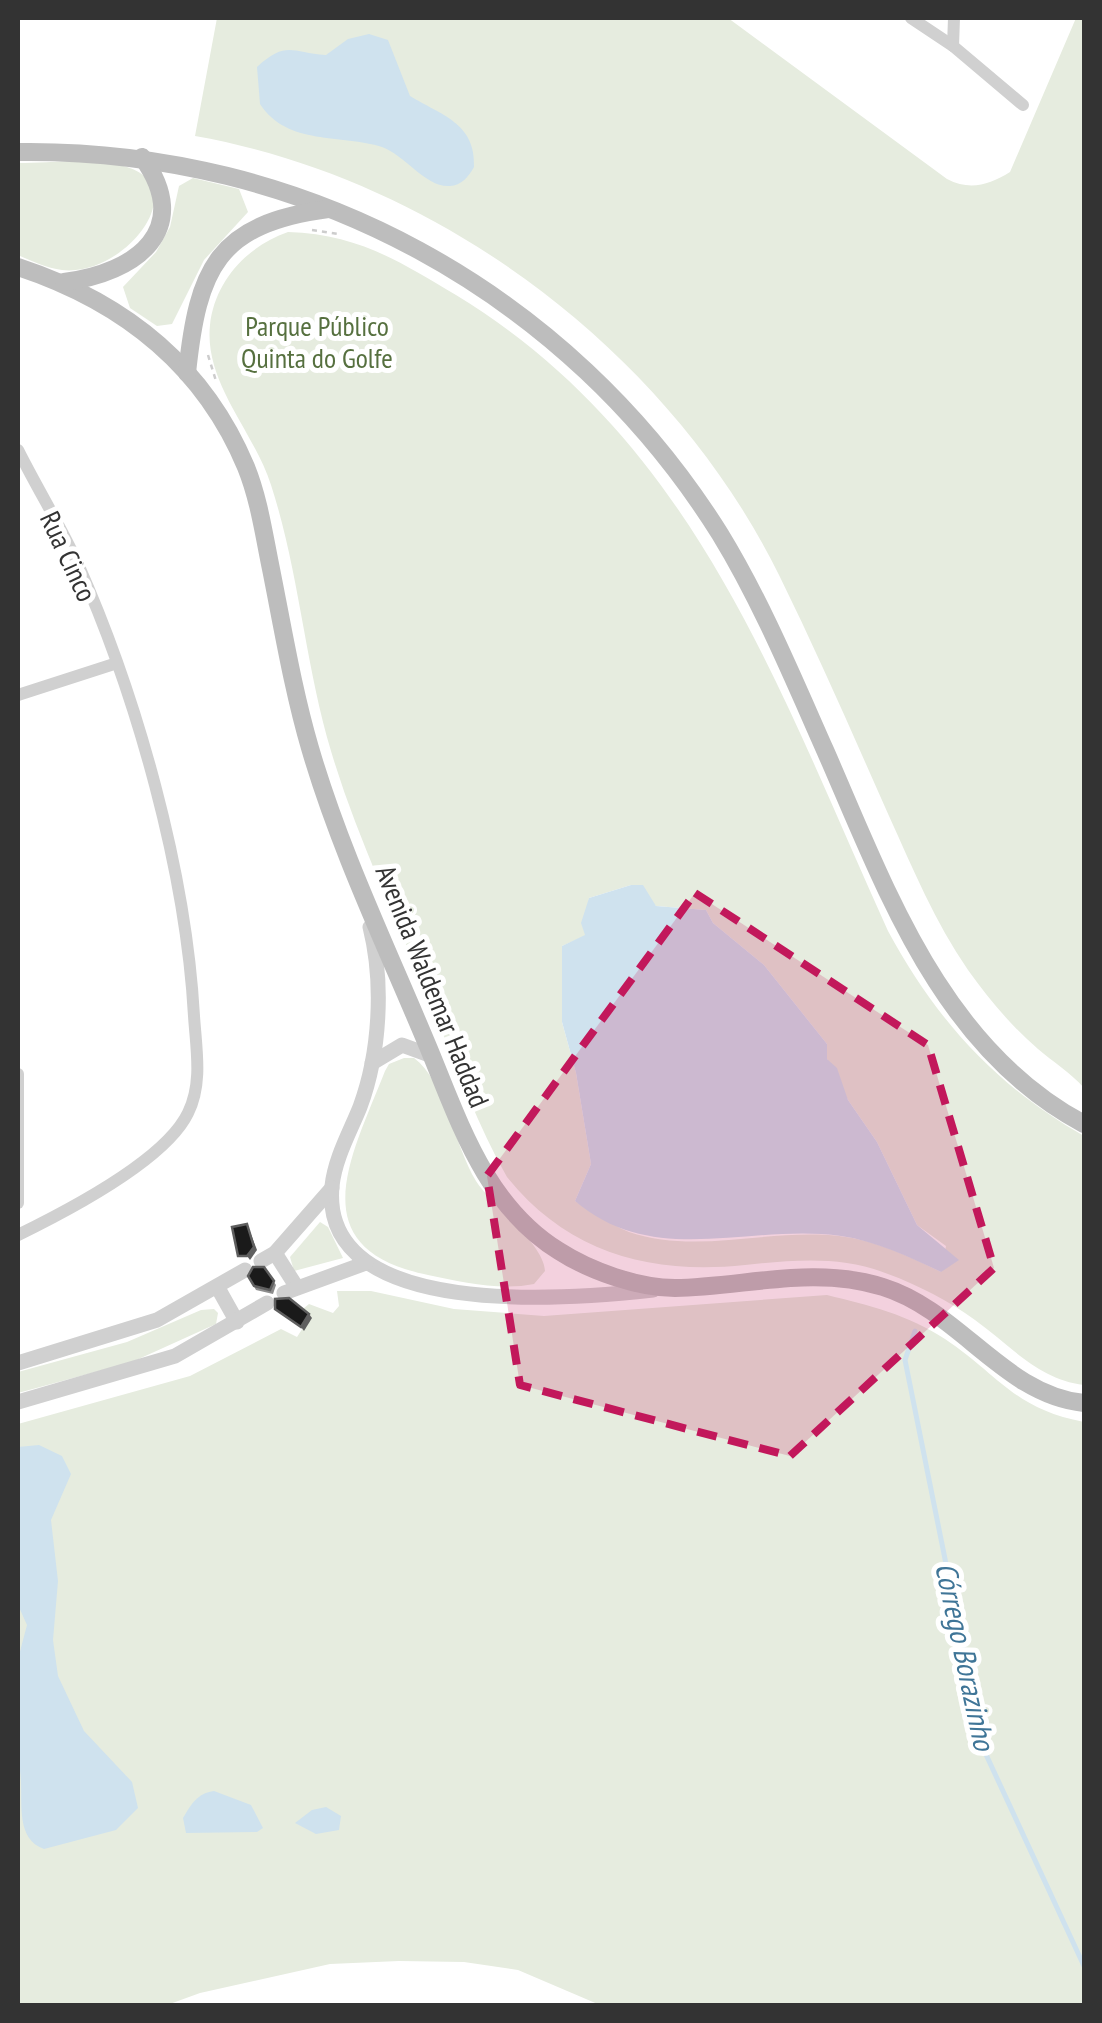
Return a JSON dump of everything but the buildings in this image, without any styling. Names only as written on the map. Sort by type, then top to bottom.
[{"type":"main road","points":[[18,152],[142,157],[264,182],[334,208],[444,266],[545,335],[612,396],[662,454],[720,534],[902,924],[932,977],[1004,1064],[1084,1124]]},
{"type":"main road","points":[[64,282],[96,278],[118,269],[151,241],[163,220],[164,200],[158,180],[142,157]]},
{"type":"main road","points":[[187,373],[197,300],[223,254],[258,224],[284,215],[334,208]]},
{"type":"main road","name":"Avenida Waldemar Haddad","points":[[18,267],[64,282],[131,320],[187,373],[213,408],[247,469],[306,734],[357,874],[477,1163],[536,1234],[596,1269],[671,1288],[794,1276],[884,1287],[927,1306],[1040,1392],[1084,1403]]},
{"type":"street","points":[[911,18],[953,46],[1023,105]]},
{"type":"street","points":[[953,46],[954,18]]},
{"type":"street","name":"Rua Cinco","points":[[18,450],[78,564],[150,771],[190,947],[198,1078],[188,1115],[137,1167],[74,1208],[18,1235]]},
{"type":"street","points":[[18,695],[114,664]]},
{"type":"street","points":[[357,874],[376,950],[372,1063],[332,1188],[268,1257],[290,1290],[366,1263]]},
{"type":"street","points":[[372,1063],[402,1045],[432,1056]]},
{"type":"street","points":[[18,1074],[18,1203]]},
{"type":"street","points":[[332,1188],[338,1224],[366,1263],[401,1280],[506,1298],[542,1300],[671,1288]]},
{"type":"street","points":[[18,1362],[158,1320],[245,1270]]},
{"type":"street","points":[[218,1288],[237,1322]]},
{"type":"street","points":[[18,1402],[175,1356],[268,1302]]},
{"type":"path","points":[[302,230],[343,235]]},
{"type":"path","points":[[207,350],[219,386]]},
{"type":"highlighted area","points":[[695,893],[928,1045],[994,1268],[790,1456],[520,1385],[487,1176]]},
{"type":"green space","points":[[217,18],[728,18],[947,179],[972,185],[1010,172],[1076,18],[1084,18],[1084,1088],[1010,1022],[956,952],[916,875],[779,575],[732,494],[676,418],[610,349],[537,288],[458,235],[374,191],[286,158],[195,136]]},
{"type":"green space","points":[[87,161],[127,167],[146,178],[154,193],[152,211],[143,229],[108,260],[62,270],[39,264],[18,255],[18,163]]},
{"type":"green space","points":[[193,178],[239,189],[248,212],[204,260],[172,324],[157,326],[130,308],[123,287],[156,252],[170,227],[179,186]]},
{"type":"green space","name":"Parque Público Quinta do Golfe","points":[[288,232],[356,244],[396,261],[456,295],[539,354],[609,422],[669,497],[721,577],[766,662],[888,931],[926,994],[996,1073],[1084,1136],[1084,1385],[1039,1369],[955,1306],[888,1274],[853,1264],[817,1260],[710,1267],[644,1262],[584,1241],[531,1203],[507,1177],[475,1111],[352,813],[322,718],[289,551],[271,485],[215,367],[210,325],[219,293],[236,267],[273,238]],"holes":[[[631,885],[656,906],[706,910],[713,923],[764,965],[827,1044],[827,1059],[848,1100],[877,1142],[917,1225],[946,1246],[941,1272],[879,1245],[839,1236],[786,1235],[707,1241],[655,1238],[622,1229],[575,1201],[591,1164],[576,1073],[562,1022],[562,946],[585,936],[589,898]]]},
{"type":"green space","points":[[414,1058],[433,1081],[476,1181],[536,1249],[545,1271],[534,1284],[494,1286],[428,1275],[387,1262],[362,1244],[349,1221],[345,1195],[350,1166],[385,1071],[389,1064]]},
{"type":"green space","points":[[320,1222],[328,1227],[343,1258],[294,1271],[290,1257]]},
{"type":"green space","points":[[337,1291],[371,1291],[454,1309],[544,1316],[827,1295],[917,1323],[964,1352],[1023,1400],[1084,1422],[1084,2005],[600,2005],[518,1970],[464,1962],[399,1961],[330,1964],[200,1993],[167,2005],[18,2005],[18,1424],[190,1376],[281,1329],[297,1337],[308,1320],[298,1313],[309,1304],[333,1313],[339,1306]]},
{"type":"green space","points":[[214,1309],[218,1313],[216,1324],[132,1362],[18,1393],[18,1372],[127,1342],[201,1310]]},
{"type":"water","points":[[369,34],[388,40],[410,96],[463,130],[473,152],[474,167],[461,182],[450,186],[432,182],[382,147],[300,133],[271,117],[260,104],[257,67],[276,53],[290,50],[326,55],[348,39]]},
{"type":"water","points":[[643,885],[656,906],[706,910],[713,923],[764,965],[827,1044],[827,1059],[837,1068],[848,1100],[877,1142],[917,1225],[959,1260],[941,1272],[880,1246],[841,1236],[670,1239],[637,1233],[606,1221],[575,1201],[591,1164],[576,1073],[562,1022],[562,946],[585,935],[581,923],[589,898]]},
{"type":"water","points":[[39,1445],[62,1456],[71,1474],[51,1520],[58,1581],[53,1640],[58,1676],[84,1731],[132,1782],[138,1808],[116,1830],[44,1849],[33,1843],[23,1823],[18,1762],[18,1659],[27,1625],[18,1605],[18,1447]]},
{"type":"water","points":[[214,1791],[251,1805],[263,1828],[257,1832],[186,1833],[183,1818],[189,1808],[199,1797]]},
{"type":"water","points":[[326,1807],[341,1816],[339,1830],[316,1834],[295,1823],[312,1810]]},
{"type":"waterway","name":"Córrego Borazinho","points":[[915,1331],[905,1360],[983,1748],[1084,1966]]}]
